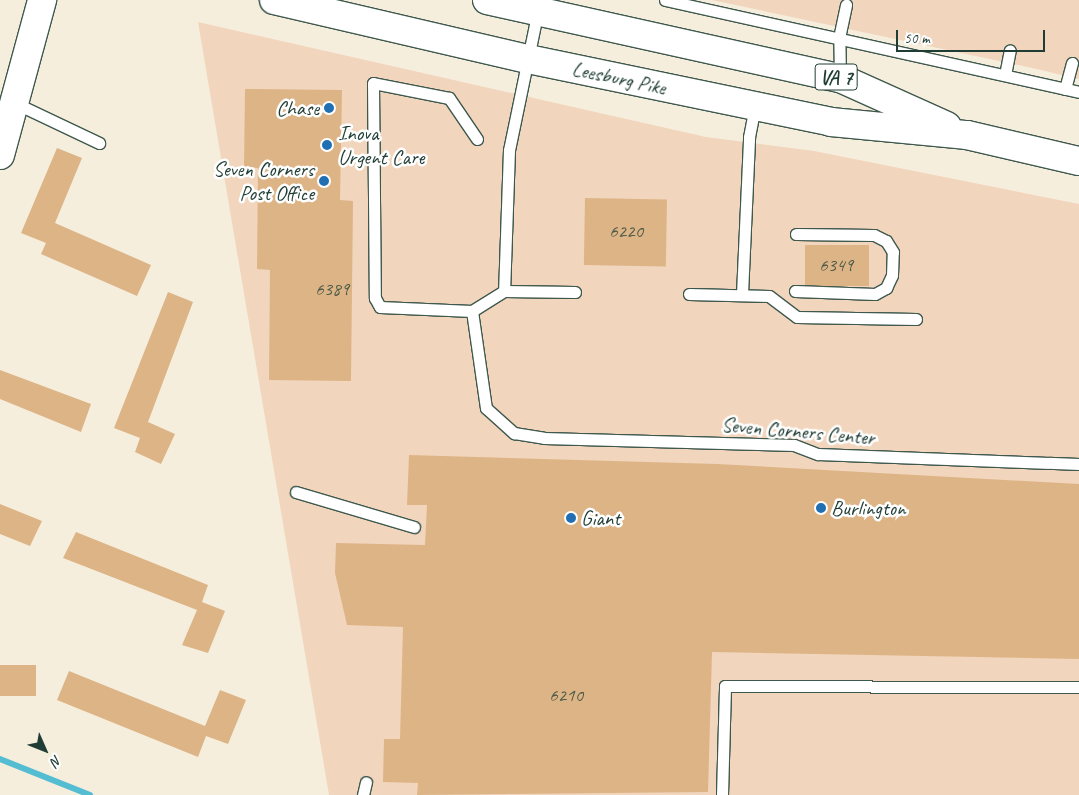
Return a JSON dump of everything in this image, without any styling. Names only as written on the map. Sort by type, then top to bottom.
[{"type":"main road","points":[[0,155],[17,104],[42,0]]},
{"type":"main road","name":"Leesburg Pike","points":[[274,0],[528,59],[831,122],[968,135],[1079,160]]},
{"type":"main road","name":"Leesburg Pike","points":[[487,0],[539,6],[840,78],[968,135]]},
{"type":"lane","points":[[665,0],[1079,92]]},
{"type":"lane","points":[[840,78],[839,38],[846,5]]},
{"type":"lane","points":[[504,291],[509,150],[539,6]]},
{"type":"lane","points":[[1005,75],[1010,50]]},
{"type":"lane","points":[[1065,89],[1072,63]]},
{"type":"lane","points":[[477,139],[449,98],[373,83],[375,298],[380,307],[472,310],[504,291],[575,292]]},
{"type":"lane","points":[[17,104],[99,143]]},
{"type":"lane","points":[[742,294],[749,137],[755,106]]},
{"type":"lane","points":[[796,234],[874,235],[886,241],[893,252],[892,275],[886,288],[874,294],[796,291]]},
{"type":"lane","points":[[689,294],[769,296],[797,317],[916,319]]},
{"type":"lane","name":"Seven Corners Center","points":[[472,310],[486,408],[514,433],[544,438],[794,445],[818,454],[1079,464]]},
{"type":"lane","points":[[296,492],[414,527]]},
{"type":"lane","points":[[722,795],[725,686],[1079,687]]},
{"type":"lane","points":[[363,795],[366,782]]},
{"type":"shaded area","points":[[712,0],[1079,0],[1079,79],[1032,68]]},
{"type":"shaded area","points":[[198,22],[706,137],[814,151],[1079,204],[1079,795],[329,795]]},
{"type":"building","points":[[245,89],[342,90],[340,200],[353,201],[351,381],[269,380],[270,270],[257,269],[258,168],[244,167]]},
{"type":"building","points":[[57,148],[82,158],[55,223],[151,265],[137,296],[41,254],[46,243],[21,233]]},
{"type":"building","points":[[585,198],[667,199],[666,266],[584,265]]},
{"type":"building","points":[[805,245],[869,245],[869,286],[805,286]]},
{"type":"building","points":[[168,292],[193,302],[148,422],[175,434],[161,464],[135,452],[140,438],[114,428]]},
{"type":"building","points":[[0,370],[91,404],[81,432],[0,399]]},
{"type":"building","points":[[409,455],[717,464],[1079,484],[1079,659],[712,652],[708,792],[417,795],[418,783],[383,782],[384,739],[400,739],[403,627],[347,625],[335,573],[336,543],[425,545],[427,505],[407,505]]},
{"type":"building","points":[[0,504],[42,521],[30,546],[0,534]]},
{"type":"building","points":[[76,532],[208,585],[202,602],[225,611],[208,653],[182,645],[197,610],[63,558]]},
{"type":"building","points":[[0,665],[36,665],[36,696],[0,696]]},
{"type":"building","points":[[69,671],[205,726],[220,690],[246,700],[228,744],[206,736],[198,757],[57,700]]},
{"type":"waterway","points":[[0,759],[90,795]]},
{"type":"place","name":"Chase","points":[[329,108]]},
{"type":"place","name":"Inova Urgent Care","points":[[327,145]]},
{"type":"place","name":"Seven Corners Post Office","points":[[324,181]]},
{"type":"place","name":"Burlington","points":[[821,508]]},
{"type":"place","name":"Giant","points":[[571,518]]}]
